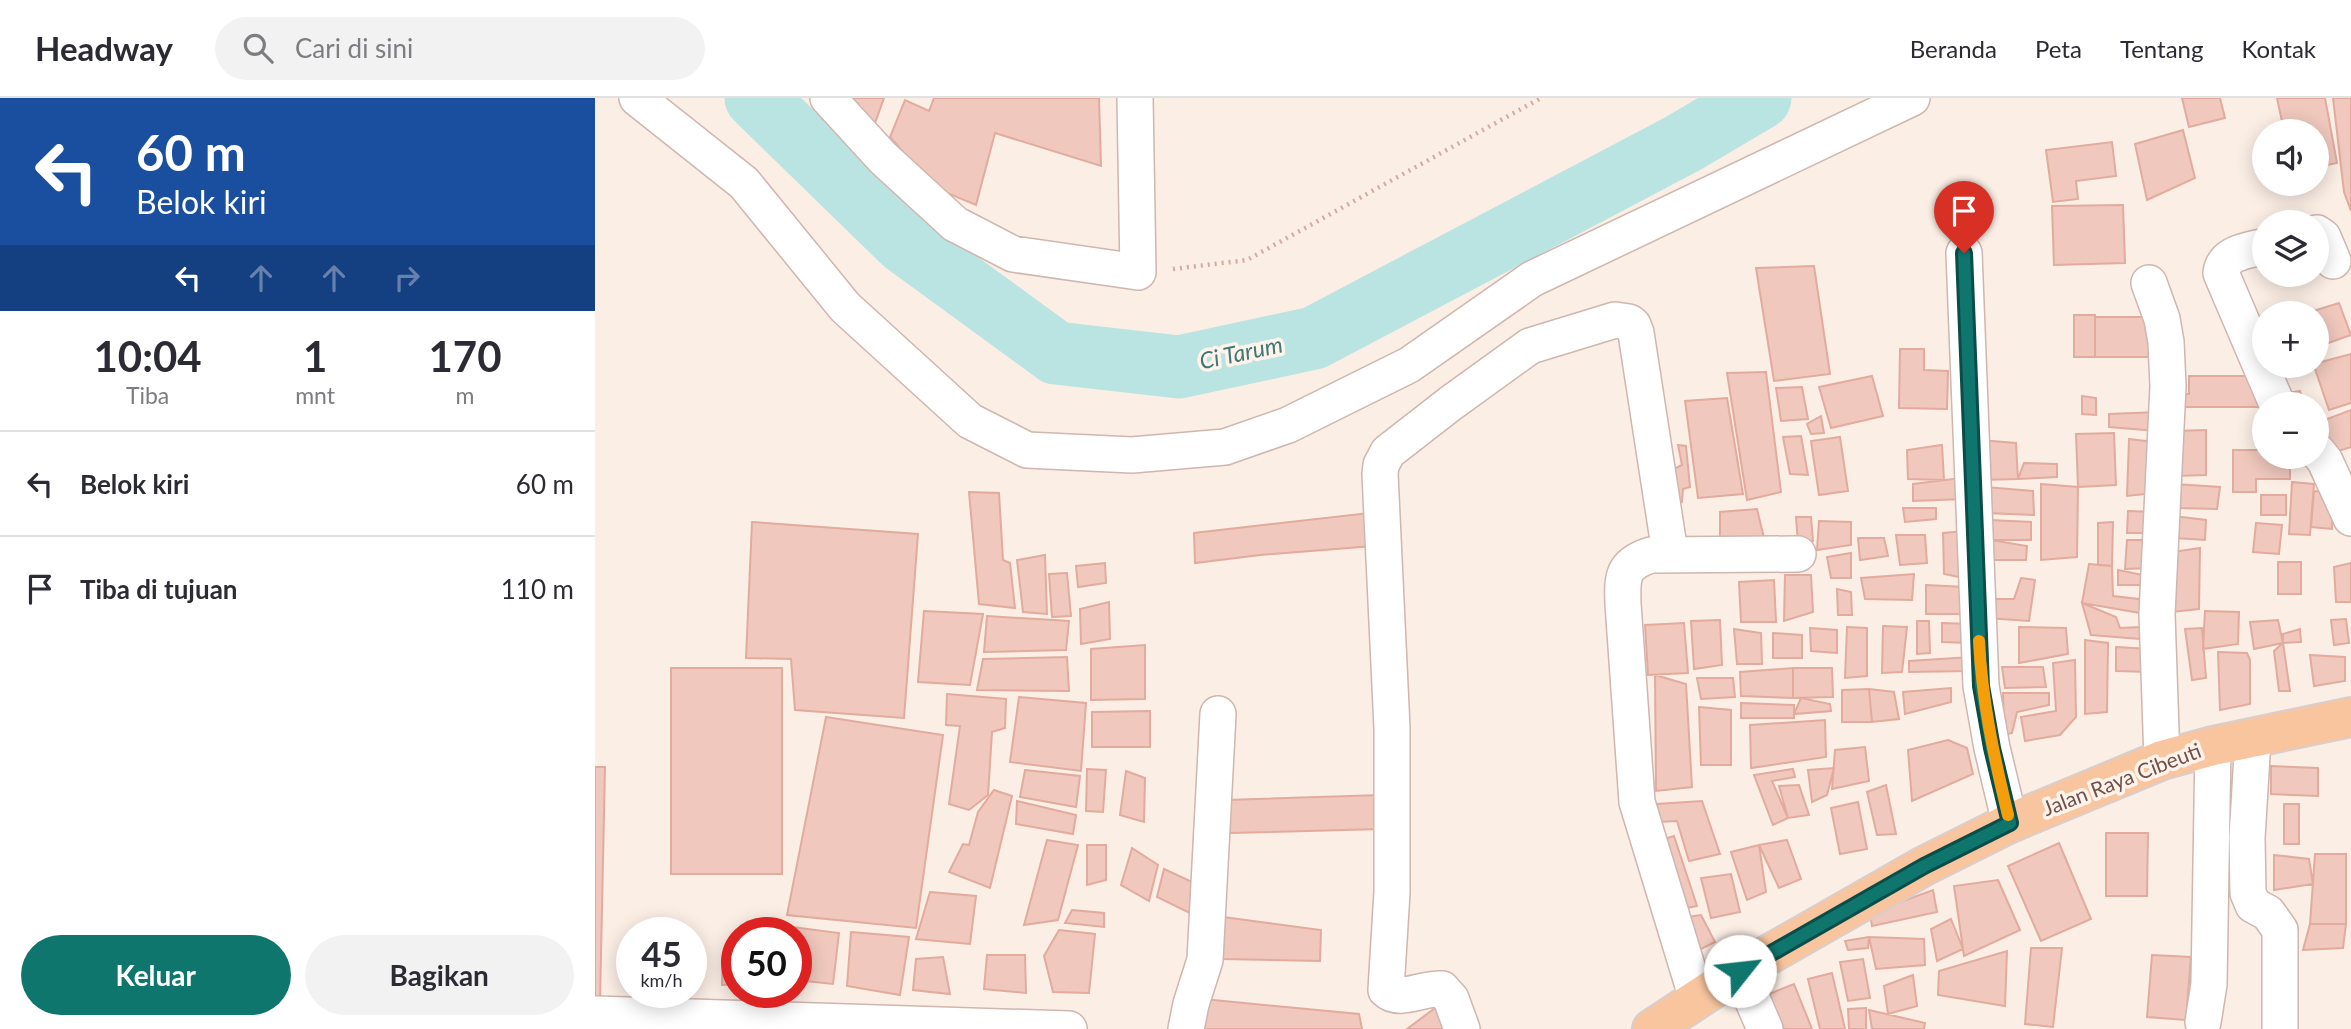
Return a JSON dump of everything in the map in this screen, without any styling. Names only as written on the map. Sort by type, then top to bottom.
[{"type":"main road","name":"Jalan Raya Cibeuti","points":[[1652,1029],[1740,971],[1924,866],[2010,823],[2162,760],[2213,746],[2351,717]]},
{"type":"street","points":[[637,98],[744,183],[845,307],[970,421],[1027,450],[1132,455],[1225,447],[1288,425],[1409,365],[1532,279],[1912,98]]},
{"type":"street","points":[[828,98],[883,158],[955,224],[1013,254],[1138,272],[1135,98]]},
{"type":"street","points":[[2252,250],[2227,258],[2221,273],[2272,392]]},
{"type":"street","points":[[1964,253],[1981,686],[2010,823]]},
{"type":"street","points":[[2149,283],[2162,319],[2168,386],[2157,614],[2162,760]]},
{"type":"street","points":[[1462,1029],[1451,999],[1442,989],[1423,989],[1398,996],[1392,996],[1386,990],[1392,892],[1392,728],[1380,474],[1384,459],[1388,452],[1451,402],[1530,346],[1606,322],[1629,322],[1636,333],[1671,553]]},
{"type":"street","points":[[2329,469],[2351,518]]},
{"type":"street","points":[[1697,999],[1637,802],[1622,585],[1630,565],[1651,555],[1798,554]]},
{"type":"street","points":[[1187,1029],[1191,1004],[1205,960],[1218,714]]},
{"type":"street","points":[[2253,739],[2247,838],[2248,893],[2253,905],[2268,913],[2280,930],[2280,1029]]},
{"type":"street","points":[[2203,1022],[2209,984],[2213,746]]},
{"type":"street","points":[[1740,971],[1765,1029]]},
{"type":"street","points":[[595,1014],[1069,1029]]},
{"type":"path","points":[[1138,272],[1247,260],[1541,98]]},
{"type":"building","points":[[839,98],[884,98],[875,123]]},
{"type":"building","points":[[934,98],[1099,98],[1101,166],[995,133],[976,205],[935,188],[890,137],[905,100],[929,111]]},
{"type":"building","points":[[2182,98],[2220,98],[2225,118],[2189,127]]},
{"type":"building","points":[[2277,98],[2325,98],[2329,119],[2281,119]]},
{"type":"building","points":[[2333,98],[2351,98],[2351,211],[2344,192]]},
{"type":"building","points":[[2329,120],[2337,163],[2329,165]]},
{"type":"building","points":[[2183,130],[2195,178],[2147,200],[2135,144]]},
{"type":"building","points":[[2112,142],[2116,176],[2076,181],[2078,199],[2053,202],[2046,150]]},
{"type":"building","points":[[2123,205],[2125,263],[2054,265],[2052,206]]},
{"type":"building","points":[[1814,266],[1830,374],[1774,381],[1756,268]]},
{"type":"building","points":[[2339,303],[2351,335],[2329,343],[2329,306]]},
{"type":"building","points":[[2074,315],[2095,315],[2095,357],[2074,357]]},
{"type":"building","points":[[2095,317],[2149,317],[2149,357],[2095,357]]},
{"type":"building","points":[[1900,349],[1924,349],[1924,370],[1948,371],[1947,409],[1899,408]]},
{"type":"building","points":[[2351,354],[2351,403],[2329,410],[2329,392],[2323,392],[2318,378],[2329,378],[2329,360]]},
{"type":"building","points":[[1766,372],[1781,492],[1747,500],[1727,373]]},
{"type":"building","points":[[1872,376],[1883,416],[1831,428],[1819,387]]},
{"type":"building","points":[[2189,376],[2261,378],[2261,392],[2252,392],[2252,407],[2175,407],[2175,394],[2189,394]]},
{"type":"building","points":[[1802,387],[1808,419],[1781,421],[1776,388]]},
{"type":"building","points":[[2082,396],[2096,398],[2096,415],[2082,414]]},
{"type":"building","points":[[1727,398],[1743,494],[1698,498],[1685,401]]},
{"type":"building","points":[[2351,410],[2351,447],[2329,454],[2329,418]]},
{"type":"building","points":[[2158,412],[2157,431],[2109,427],[2109,414]]},
{"type":"building","points":[[1821,416],[1824,433],[1811,434],[1807,424]]},
{"type":"building","points":[[2206,430],[2206,475],[2175,476],[2174,431]]},
{"type":"building","points":[[2114,433],[2116,485],[2078,487],[2076,434]]},
{"type":"building","points":[[1801,436],[1808,475],[1790,474],[1783,437]]},
{"type":"building","points":[[1840,437],[1848,491],[1819,495],[1811,441]]},
{"type":"building","points":[[2129,439],[2154,442],[2154,493],[2127,496]]},
{"type":"building","points":[[1979,440],[2016,443],[2018,479],[1980,480]]},
{"type":"building","points":[[1678,445],[1686,446],[1690,487],[1683,489],[1682,502],[1672,504],[1668,472],[1682,465]]},
{"type":"building","points":[[1942,445],[1944,480],[1908,479],[1907,450]]},
{"type":"building","points":[[2233,450],[2252,450],[2252,469],[2290,469],[2290,479],[2256,479],[2256,492],[2233,492]]},
{"type":"building","points":[[2024,463],[2057,464],[2057,477],[2018,479]]},
{"type":"building","points":[[1961,478],[1964,499],[1913,501],[1913,484]]},
{"type":"building","points":[[2292,482],[2314,484],[2310,535],[2289,534]]},
{"type":"building","points":[[2041,484],[2078,487],[2077,557],[2041,560]]},
{"type":"building","points":[[2174,484],[2220,487],[2217,509],[2177,508]]},
{"type":"building","points":[[1985,487],[2033,491],[2034,515],[1986,513]]},
{"type":"building","points":[[2314,491],[2334,492],[2332,529],[2311,527]]},
{"type":"building","points":[[969,492],[999,493],[1003,560],[1010,563],[1015,608],[979,604]]},
{"type":"building","points":[[2261,495],[2286,495],[2286,515],[2261,515]]},
{"type":"building","points":[[1903,508],[1936,508],[1936,519],[1905,522]]},
{"type":"building","points":[[1757,509],[1764,538],[1720,543],[1720,512]]},
{"type":"building","points":[[2128,511],[2155,512],[2153,533],[2127,533]]},
{"type":"building","points":[[1369,513],[1373,546],[1195,563],[1194,533]]},
{"type":"building","points":[[2173,516],[2206,520],[2205,540],[2175,538]]},
{"type":"building","points":[[1796,517],[1811,517],[1813,541],[1798,544]]},
{"type":"building","points":[[1990,520],[2031,522],[2031,540],[1991,540]]},
{"type":"building","points":[[1819,521],[1851,522],[1851,545],[1817,550]]},
{"type":"building","points":[[752,522],[918,534],[904,718],[795,710],[791,659],[746,658]]},
{"type":"building","points":[[2113,522],[2112,566],[2098,565],[2098,523]]},
{"type":"building","points":[[2256,523],[2282,525],[2279,554],[2253,552]]},
{"type":"building","points":[[1965,531],[1964,578],[1944,574],[1943,533]]},
{"type":"building","points":[[1896,535],[1925,535],[1927,563],[1900,565]]},
{"type":"building","points":[[1858,538],[1884,538],[1888,556],[1860,560]]},
{"type":"building","points":[[1991,540],[2027,546],[2026,560],[1991,560]]},
{"type":"building","points":[[2127,540],[2154,540],[2153,568],[2125,569]]},
{"type":"building","points":[[2200,548],[2199,609],[2172,612],[2172,552]]},
{"type":"building","points":[[1851,553],[1851,578],[1831,578],[1827,557]]},
{"type":"building","points":[[1045,555],[1047,614],[1023,612],[1017,560]]},
{"type":"building","points":[[2278,562],[2301,562],[2301,594],[2278,594]]},
{"type":"building","points":[[1105,563],[1106,583],[1078,587],[1076,566]]},
{"type":"building","points":[[2351,563],[2351,602],[2336,602],[2334,567]]},
{"type":"building","points":[[2089,564],[2112,566],[2113,596],[2147,600],[2146,614],[2082,603]]},
{"type":"building","points":[[2118,570],[2143,575],[2143,585],[2118,585]]},
{"type":"building","points":[[1067,573],[1071,616],[1052,617],[1049,574]]},
{"type":"building","points":[[1914,574],[1912,600],[1865,599],[1861,578]]},
{"type":"building","points":[[1785,575],[1811,575],[1813,612],[1784,621]]},
{"type":"building","points":[[2021,578],[2035,580],[2029,621],[1987,618],[1991,599],[2014,599]]},
{"type":"building","points":[[1774,580],[1776,622],[1741,622],[1739,582]]},
{"type":"building","points":[[1926,585],[1965,587],[1970,614],[1926,614]]},
{"type":"building","points":[[1837,589],[1851,592],[1852,615],[1838,615]]},
{"type":"building","points":[[1109,602],[1110,639],[1081,644],[1080,609]]},
{"type":"building","points":[[2082,603],[2116,617],[2120,628],[2140,627],[2140,639],[2091,635]]},
{"type":"building","points":[[924,611],[983,614],[970,685],[918,682]]},
{"type":"building","points":[[2205,611],[2239,612],[2238,644],[2203,649]]},
{"type":"building","points":[[987,616],[1069,621],[1066,650],[984,652]]},
{"type":"building","points":[[2346,619],[2349,643],[2334,645],[2331,620]]},
{"type":"building","points":[[1720,620],[1722,665],[1694,669],[1691,621]]},
{"type":"building","points":[[2278,620],[2283,643],[2254,649],[2250,622]]},
{"type":"building","points":[[1917,621],[1929,621],[1930,653],[1917,654]]},
{"type":"building","points":[[1684,623],[1688,673],[1648,675],[1645,625]]},
{"type":"building","points":[[1942,623],[1969,624],[1969,643],[1942,642]]},
{"type":"building","points":[[1883,626],[1907,627],[1902,672],[1882,673]]},
{"type":"building","points":[[1847,627],[1867,628],[1867,676],[1845,678]]},
{"type":"building","points":[[2019,627],[2066,628],[2068,654],[2019,663]]},
{"type":"building","points":[[1810,628],[1837,630],[1837,653],[1811,651]]},
{"type":"building","points":[[2202,628],[2206,678],[2192,680],[2185,629]]},
{"type":"building","points":[[1734,629],[1761,633],[1762,664],[1737,664]]},
{"type":"building","points":[[2300,629],[2301,642],[2283,643],[2283,634]]},
{"type":"building","points":[[1773,633],[1802,635],[1802,658],[1773,658]]},
{"type":"building","points":[[2085,640],[2108,643],[2107,712],[2085,714]]},
{"type":"building","points":[[2283,643],[2290,691],[2279,691],[2274,651]]},
{"type":"building","points":[[1145,645],[1145,699],[1091,700],[1091,649]]},
{"type":"building","points":[[2116,647],[2149,649],[2149,672],[2116,671]]},
{"type":"building","points":[[2218,652],[2247,653],[2250,660],[2250,704],[2220,710]]},
{"type":"building","points":[[2310,655],[2345,657],[2345,681],[2314,686]]},
{"type":"building","points":[[1067,657],[1069,691],[977,690],[983,659]]},
{"type":"building","points":[[1971,657],[1971,671],[1909,672],[1909,661]]},
{"type":"building","points":[[2075,660],[2076,717],[2060,735],[2025,741],[2021,717],[2056,711],[2053,663]]},
{"type":"building","points":[[2002,667],[2043,667],[2046,687],[2005,688]]},
{"type":"building","points":[[671,668],[782,668],[782,874],[671,874]]},
{"type":"building","points":[[1793,668],[1832,668],[1833,697],[1793,698]]},
{"type":"building","points":[[1793,668],[1793,698],[1741,696],[1740,672]]},
{"type":"building","points":[[1655,675],[1686,684],[1692,787],[1656,791]]},
{"type":"building","points":[[1697,678],[1733,678],[1735,697],[1701,699]]},
{"type":"building","points":[[1951,688],[1951,702],[1905,714],[1903,692]]},
{"type":"building","points":[[1869,689],[1872,722],[1842,722],[1842,690]]},
{"type":"building","points":[[1869,689],[1894,692],[1899,719],[1872,722]]},
{"type":"building","points":[[2003,693],[2049,693],[2049,705],[2017,712],[2012,733],[2004,735]]},
{"type":"building","points":[[947,694],[1006,699],[1005,728],[992,732],[988,795],[969,810],[949,804],[960,726],[946,725]]},
{"type":"building","points":[[1019,697],[1086,703],[1081,771],[1010,762]]},
{"type":"building","points":[[1801,698],[1830,704],[1831,711],[1794,714]]},
{"type":"building","points":[[1741,703],[1794,705],[1794,718],[1741,718]]},
{"type":"building","points":[[1699,707],[1731,710],[1731,765],[1701,765]]},
{"type":"building","points":[[1150,711],[1150,747],[1092,747],[1092,712]]},
{"type":"building","points":[[826,717],[943,735],[916,928],[787,915]]},
{"type":"building","points":[[1825,720],[1826,757],[1751,768],[1750,725]]},
{"type":"building","points":[[1948,740],[1967,748],[1973,774],[1912,801],[1908,750]]},
{"type":"building","points":[[1865,747],[1869,781],[1832,789],[1835,750]]},
{"type":"building","points":[[2271,766],[2318,768],[2318,796],[2271,794]]},
{"type":"building","points":[[595,767],[605,767],[600,1002],[595,1002]]},
{"type":"building","points":[[1834,768],[1827,795],[1812,802],[1808,770]]},
{"type":"building","points":[[1087,769],[1106,770],[1103,812],[1086,811]]},
{"type":"building","points":[[1793,769],[1795,777],[1772,781],[1788,818],[1773,825],[1754,775]]},
{"type":"building","points":[[1025,770],[1080,776],[1076,807],[1020,797]]},
{"type":"building","points":[[1126,771],[1145,778],[1144,822],[1120,815]]},
{"type":"building","points":[[1799,785],[1809,815],[1788,818],[1779,786]]},
{"type":"building","points":[[1886,785],[1896,834],[1877,835],[1867,792]]},
{"type":"building","points":[[994,790],[1012,796],[990,888],[949,872],[963,844],[969,845],[978,812]]},
{"type":"building","points":[[1381,795],[1382,829],[1230,833],[1227,800]]},
{"type":"building","points":[[1017,801],[1076,815],[1073,834],[1016,824]]},
{"type":"building","points":[[1702,801],[1720,854],[1689,861],[1677,821],[1658,822],[1657,804]]},
{"type":"building","points":[[1858,802],[1867,849],[1840,854],[1831,808]]},
{"type":"building","points":[[2284,804],[2299,804],[2299,844],[2284,844]]},
{"type":"building","points":[[2106,833],[2148,833],[2147,896],[2106,896]]},
{"type":"building","points":[[1674,836],[1697,906],[1677,910],[1658,841]]},
{"type":"building","points":[[1047,840],[1078,845],[1058,920],[1024,925]]},
{"type":"building","points":[[1787,840],[1801,879],[1779,888],[1759,845]]},
{"type":"building","points":[[2059,843],[2091,919],[2041,941],[2008,866]]},
{"type":"building","points":[[1087,845],[1106,845],[1106,880],[1087,885]]},
{"type":"building","points":[[1759,845],[1766,892],[1747,900],[1731,852]]},
{"type":"building","points":[[1132,848],[1158,865],[1149,901],[1121,885]]},
{"type":"building","points":[[2315,854],[2346,854],[2346,924],[2310,924]]},
{"type":"building","points":[[2274,855],[2309,859],[2313,884],[2274,890]]},
{"type":"building","points":[[1164,869],[1201,886],[1196,916],[1157,897]]},
{"type":"building","points":[[1731,874],[1740,912],[1711,918],[1701,878]]},
{"type":"building","points":[[1998,880],[2020,930],[1964,956],[1954,886]]},
{"type":"building","points":[[1933,890],[1937,912],[1872,926],[1870,913]]},
{"type":"building","points":[[930,892],[976,896],[970,944],[916,939]]},
{"type":"building","points":[[1072,910],[1104,913],[1104,927],[1065,923]]},
{"type":"building","points":[[1701,915],[1715,942],[1693,953],[1679,918]]},
{"type":"building","points":[[1223,917],[1321,930],[1320,961],[1223,959]]},
{"type":"building","points":[[1951,919],[1963,949],[1937,961],[1931,929]]},
{"type":"building","points":[[2310,924],[2346,924],[2343,948],[2303,950]]},
{"type":"building","points":[[812,930],[839,933],[833,984],[812,982]]},
{"type":"building","points":[[1059,930],[1095,934],[1089,993],[1053,992],[1044,956]]},
{"type":"building","points":[[851,932],[909,937],[900,995],[847,986]]},
{"type":"building","points":[[1869,937],[1868,948],[1848,950],[1845,941]]},
{"type":"building","points":[[1869,937],[1924,939],[1925,965],[1876,969]]},
{"type":"building","points":[[2031,948],[2062,948],[2053,1027],[2025,1024]]},
{"type":"building","points":[[2007,951],[2005,1006],[1938,995],[1939,971]]},
{"type":"building","points":[[987,955],[1025,955],[1026,993],[984,989]]},
{"type":"building","points":[[2152,955],[2191,957],[2186,1020],[2147,1017]]},
{"type":"building","points":[[943,957],[950,994],[913,990],[916,959]]},
{"type":"building","points":[[1863,959],[1870,998],[1848,1001],[1840,962]]},
{"type":"building","points":[[1832,973],[1845,1029],[1820,1029],[1808,979]]},
{"type":"building","points":[[1913,975],[1917,1006],[1888,1014],[1884,986]]},
{"type":"building","points":[[1794,984],[1812,1029],[1784,1029],[1769,994]]},
{"type":"building","points":[[1203,999],[1359,1014],[1362,1029],[1200,1029]]},
{"type":"building","points":[[1435,1008],[1441,1010],[1448,1029],[1407,1029]]},
{"type":"building","points":[[1866,1008],[1866,1029],[1849,1029],[1848,1009]]},
{"type":"building","points":[[1869,1010],[1925,1023],[1924,1029],[1872,1029]]},
{"type":"waterway","name":"Ci Tarum","points":[[756,98],[904,242],[1056,353],[1179,367],[1314,338],[1682,144],[1760,98]]},
{"type":"slow traffic","points":[[1979,641],[1981,686],[2008,815]]},
{"type":"route","points":[[1740,971],[1924,866],[2010,823],[1981,686],[1964,253]]}]
